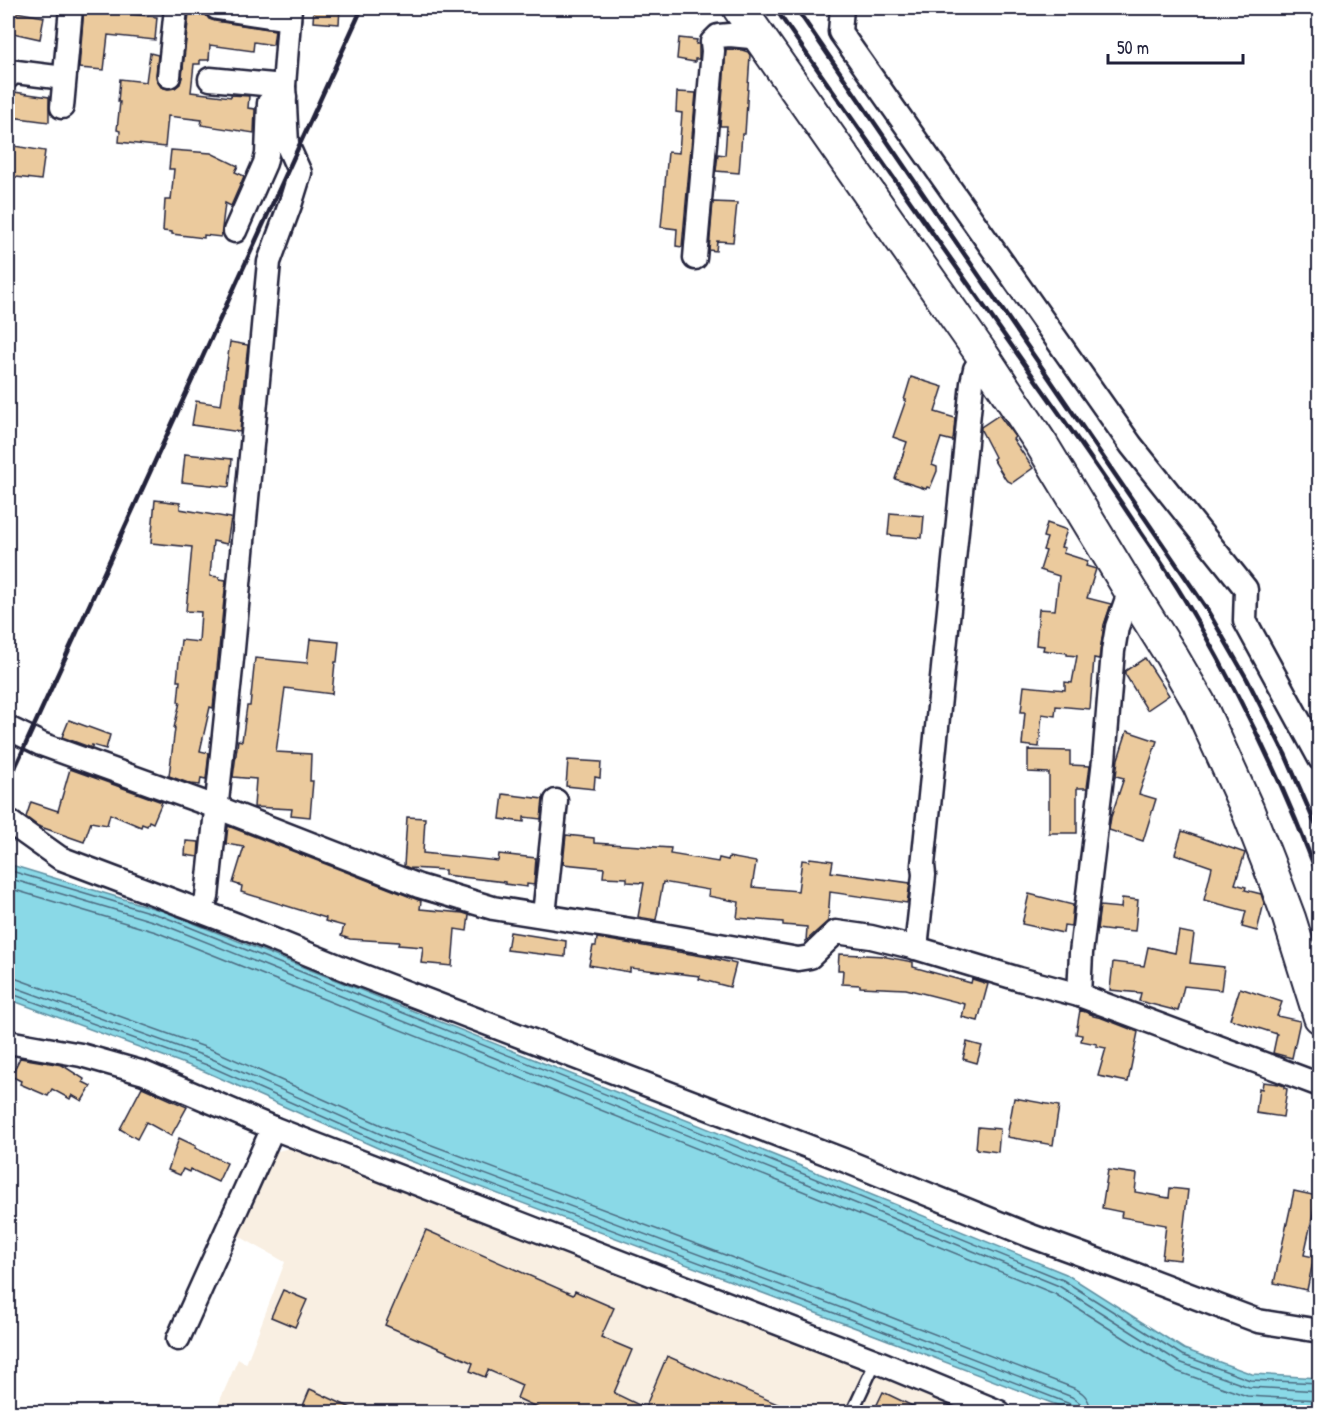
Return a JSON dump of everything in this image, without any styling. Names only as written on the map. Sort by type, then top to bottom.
[{"type":"street","points":[[62,107],[71,8]]},
{"type":"street","points":[[169,76],[176,8]]},
{"type":"street","points":[[207,897],[269,262],[300,173],[287,144],[284,92],[290,13],[217,8]]},
{"type":"street","points":[[739,8],[983,356],[1042,445],[1199,703],[1248,811],[1289,918],[1320,1017]]},
{"type":"street","points":[[842,8],[840,32],[1131,445],[1246,589],[1245,621],[1320,759]]},
{"type":"street","points":[[695,258],[712,42],[718,36],[730,35],[761,38]]},
{"type":"street","points":[[8,76],[8,71],[64,78]]},
{"type":"street","points":[[210,79],[284,92]]},
{"type":"street","points":[[235,231],[265,163],[269,103],[284,92]]},
{"type":"street","points":[[916,948],[972,383],[975,369],[983,356]]},
{"type":"street","points":[[1079,994],[1081,953],[1104,760],[1113,651],[1117,627],[1130,590]]},
{"type":"street","points":[[8,728],[40,744],[216,807],[419,886],[493,908],[798,959],[810,957],[836,932],[871,937],[1079,994],[1320,1085]]},
{"type":"street","points":[[544,915],[556,801]]},
{"type":"street","points":[[8,821],[60,858],[237,925],[350,972],[841,1159],[1031,1236],[1258,1321],[1320,1331]]},
{"type":"street","points":[[117,880],[125,875],[143,877],[207,897],[288,930],[350,972]]},
{"type":"street","points":[[8,1043],[81,1055],[144,1073],[273,1128],[876,1361],[999,1413]]},
{"type":"street","points":[[178,1339],[273,1128]]},
{"type":"lane","points":[[852,1413],[876,1361]]},
{"type":"shaded area","points":[[293,1147],[970,1412],[215,1412],[238,1359],[246,1364],[285,1262],[237,1235],[274,1152]]},
{"type":"water","points":[[8,864],[163,911],[1066,1274],[1184,1349],[1252,1374],[1319,1378],[1319,1412],[1075,1412],[389,1153],[204,1071],[8,999]]},
{"type":"building","points":[[84,8],[131,8],[131,14],[157,17],[155,40],[108,35],[104,70],[79,68]]},
{"type":"building","points":[[314,8],[340,8],[339,24],[313,22]]},
{"type":"building","points":[[10,11],[44,17],[40,39],[8,32]]},
{"type":"building","points":[[189,13],[205,14],[209,19],[215,21],[275,30],[273,45],[254,42],[253,51],[210,45],[209,60],[200,60],[200,64],[194,64],[191,92],[231,97],[231,95],[249,96],[248,108],[255,109],[254,133],[201,125],[202,120],[168,116],[165,147],[119,142],[120,131],[117,130],[120,79],[146,82],[150,53],[158,55],[156,75],[161,87],[175,88],[180,84]]},
{"type":"building","points":[[679,38],[697,40],[699,59],[695,59],[695,62],[677,59]]},
{"type":"building","points":[[726,49],[742,50],[750,55],[745,134],[742,134],[739,173],[716,171],[718,154],[725,155],[727,126],[720,126]]},
{"type":"building","points":[[14,92],[49,97],[49,122],[11,117]]},
{"type":"building","points":[[677,92],[696,93],[682,247],[676,246],[677,229],[661,227],[668,152],[679,153],[682,113],[676,112]]},
{"type":"building","points":[[8,145],[45,151],[41,180],[8,176]]},
{"type":"building","points":[[171,150],[211,153],[238,166],[235,172],[244,176],[231,206],[225,203],[221,237],[204,235],[204,238],[163,231],[165,200],[171,200],[174,169],[169,169]]},
{"type":"building","points":[[713,202],[737,203],[733,242],[717,241],[716,251],[709,250]]},
{"type":"building","points":[[230,342],[248,345],[240,432],[192,425],[196,401],[221,405]]},
{"type":"building","points":[[911,377],[943,387],[935,412],[955,418],[953,441],[941,438],[932,465],[937,467],[937,471],[930,488],[926,489],[895,479],[907,442],[893,437],[906,400],[904,400]]},
{"type":"building","points":[[999,415],[1033,468],[1012,483],[1006,480],[993,459],[995,457],[981,430],[981,427]]},
{"type":"building","points":[[185,454],[232,459],[229,487],[182,482]]},
{"type":"building","points":[[155,500],[180,503],[180,509],[231,518],[227,544],[213,541],[210,576],[226,580],[213,708],[210,707],[200,751],[209,753],[206,779],[201,778],[200,785],[169,776],[174,728],[180,702],[178,702],[180,681],[177,681],[181,640],[199,642],[201,612],[186,611],[192,547],[151,543]]},
{"type":"building","points":[[890,513],[924,516],[922,538],[888,535]]},
{"type":"building","points":[[1047,523],[1067,530],[1061,547],[1065,548],[1063,553],[1088,561],[1086,566],[1096,569],[1087,598],[1111,604],[1104,625],[1099,659],[1094,658],[1090,709],[1056,706],[1055,716],[1042,714],[1039,747],[1022,745],[1025,712],[1021,712],[1024,686],[1065,690],[1065,682],[1072,683],[1077,656],[1043,650],[1044,646],[1036,645],[1039,609],[1055,610],[1059,576],[1040,570],[1046,551],[1043,550],[1047,538],[1043,537]]},
{"type":"building","points":[[310,639],[339,642],[332,694],[285,688],[276,752],[311,754],[310,781],[313,781],[310,817],[291,815],[292,809],[254,807],[256,779],[233,777],[238,740],[242,741],[247,706],[250,706],[255,658],[307,663]]},
{"type":"building","points":[[1145,658],[1169,695],[1147,710],[1125,674],[1125,671]]},
{"type":"building","points":[[69,720],[110,735],[106,749],[92,745],[92,748],[62,737]]},
{"type":"building","points":[[1127,731],[1157,741],[1139,794],[1156,799],[1143,841],[1109,830],[1124,778],[1116,776],[1118,759]]},
{"type":"building","points":[[1028,750],[1070,751],[1070,765],[1090,766],[1087,788],[1077,788],[1077,833],[1049,833],[1049,773],[1028,772]]},
{"type":"building","points":[[568,760],[601,762],[600,778],[595,777],[594,789],[566,786]]},
{"type":"building","points":[[70,769],[162,802],[153,823],[149,821],[147,826],[142,824],[141,827],[110,814],[107,825],[91,822],[84,842],[38,826],[26,817],[31,802],[58,811]]},
{"type":"building","points":[[503,794],[543,799],[541,819],[524,817],[524,822],[500,819]]},
{"type":"building","points":[[407,817],[425,818],[423,853],[498,861],[499,854],[536,858],[534,885],[527,884],[527,887],[505,884],[505,882],[445,875],[445,870],[404,866]]},
{"type":"building","points":[[228,826],[421,901],[420,909],[469,915],[467,931],[455,929],[452,966],[421,963],[423,947],[341,936],[344,926],[325,921],[326,918],[241,892],[242,886],[233,883],[244,847],[226,844]]},
{"type":"building","points":[[1182,831],[1245,853],[1235,884],[1246,887],[1245,890],[1261,894],[1264,903],[1257,931],[1242,927],[1246,911],[1204,900],[1212,867],[1175,854]]},
{"type":"building","points":[[566,835],[594,838],[594,843],[671,848],[670,854],[718,862],[719,858],[728,860],[729,857],[756,862],[752,887],[798,891],[802,860],[809,861],[810,858],[833,861],[831,872],[910,883],[907,903],[830,892],[828,921],[806,941],[807,927],[783,925],[783,922],[737,918],[739,902],[708,896],[709,890],[663,882],[656,920],[638,917],[644,883],[627,882],[627,878],[603,877],[604,868],[563,864]]},
{"type":"building","points":[[186,841],[199,842],[198,857],[185,855]]},
{"type":"building","points":[[1029,894],[1073,905],[1071,926],[1064,925],[1063,933],[1022,924]]},
{"type":"building","points":[[1122,898],[1138,900],[1135,931],[1097,929],[1100,906],[1121,908]]},
{"type":"building","points":[[1179,931],[1194,934],[1190,963],[1224,967],[1221,990],[1184,986],[1178,1011],[1139,1001],[1141,993],[1110,990],[1113,962],[1144,966],[1148,947],[1175,953]]},
{"type":"building","points":[[510,932],[566,941],[565,957],[507,950]]},
{"type":"building","points":[[597,938],[736,964],[730,987],[699,979],[700,976],[630,968],[630,972],[589,965]]},
{"type":"building","points":[[839,954],[886,956],[913,962],[913,967],[971,983],[972,979],[988,984],[978,1021],[962,1017],[965,1004],[906,989],[842,984],[843,970],[838,970]]},
{"type":"building","points":[[1240,988],[1282,1002],[1277,1016],[1300,1021],[1292,1058],[1273,1053],[1277,1034],[1230,1019]]},
{"type":"building","points":[[1080,1010],[1138,1032],[1128,1082],[1098,1076],[1106,1048],[1081,1041],[1082,1035],[1076,1034]]},
{"type":"building","points":[[967,1042],[982,1046],[977,1063],[963,1059]]},
{"type":"building","points":[[20,1058],[62,1065],[91,1086],[82,1101],[72,1095],[70,1099],[52,1089],[48,1096],[20,1084],[21,1081],[11,1076]]},
{"type":"building","points":[[1263,1082],[1279,1084],[1287,1089],[1283,1117],[1256,1113],[1259,1088],[1262,1089]]},
{"type":"building","points":[[142,1087],[187,1107],[171,1136],[146,1122],[137,1139],[120,1129]]},
{"type":"building","points":[[1014,1098],[1059,1106],[1053,1145],[1007,1137]]},
{"type":"building","points":[[978,1127],[1000,1129],[998,1152],[976,1149]]},
{"type":"building","points":[[179,1138],[227,1163],[218,1182],[190,1169],[189,1172],[183,1169],[180,1175],[168,1170]]},
{"type":"building","points":[[1108,1170],[1137,1174],[1135,1192],[1169,1198],[1170,1188],[1188,1190],[1180,1260],[1162,1258],[1166,1225],[1121,1217],[1122,1212],[1102,1208]]},
{"type":"building","points":[[1294,1191],[1317,1196],[1304,1255],[1314,1257],[1307,1290],[1274,1283]]},
{"type":"building","points":[[426,1230],[573,1295],[575,1291],[614,1308],[601,1337],[632,1350],[614,1393],[645,1408],[667,1356],[798,1413],[549,1413],[517,1398],[522,1385],[488,1370],[485,1377],[470,1371],[473,1363],[385,1325]]},
{"type":"building","points":[[283,1290],[307,1300],[295,1327],[271,1317]]},
{"type":"building","points":[[310,1389],[362,1413],[300,1413]]},
{"type":"building","points":[[883,1392],[927,1413],[873,1413]]},
{"type":"railway","points":[[8,783],[362,8]]},
{"type":"railway","points":[[775,8],[1089,456],[1190,608],[1264,748],[1320,882]]},
{"type":"railway","points":[[796,8],[1205,606],[1247,679],[1285,754],[1320,835]]}]
